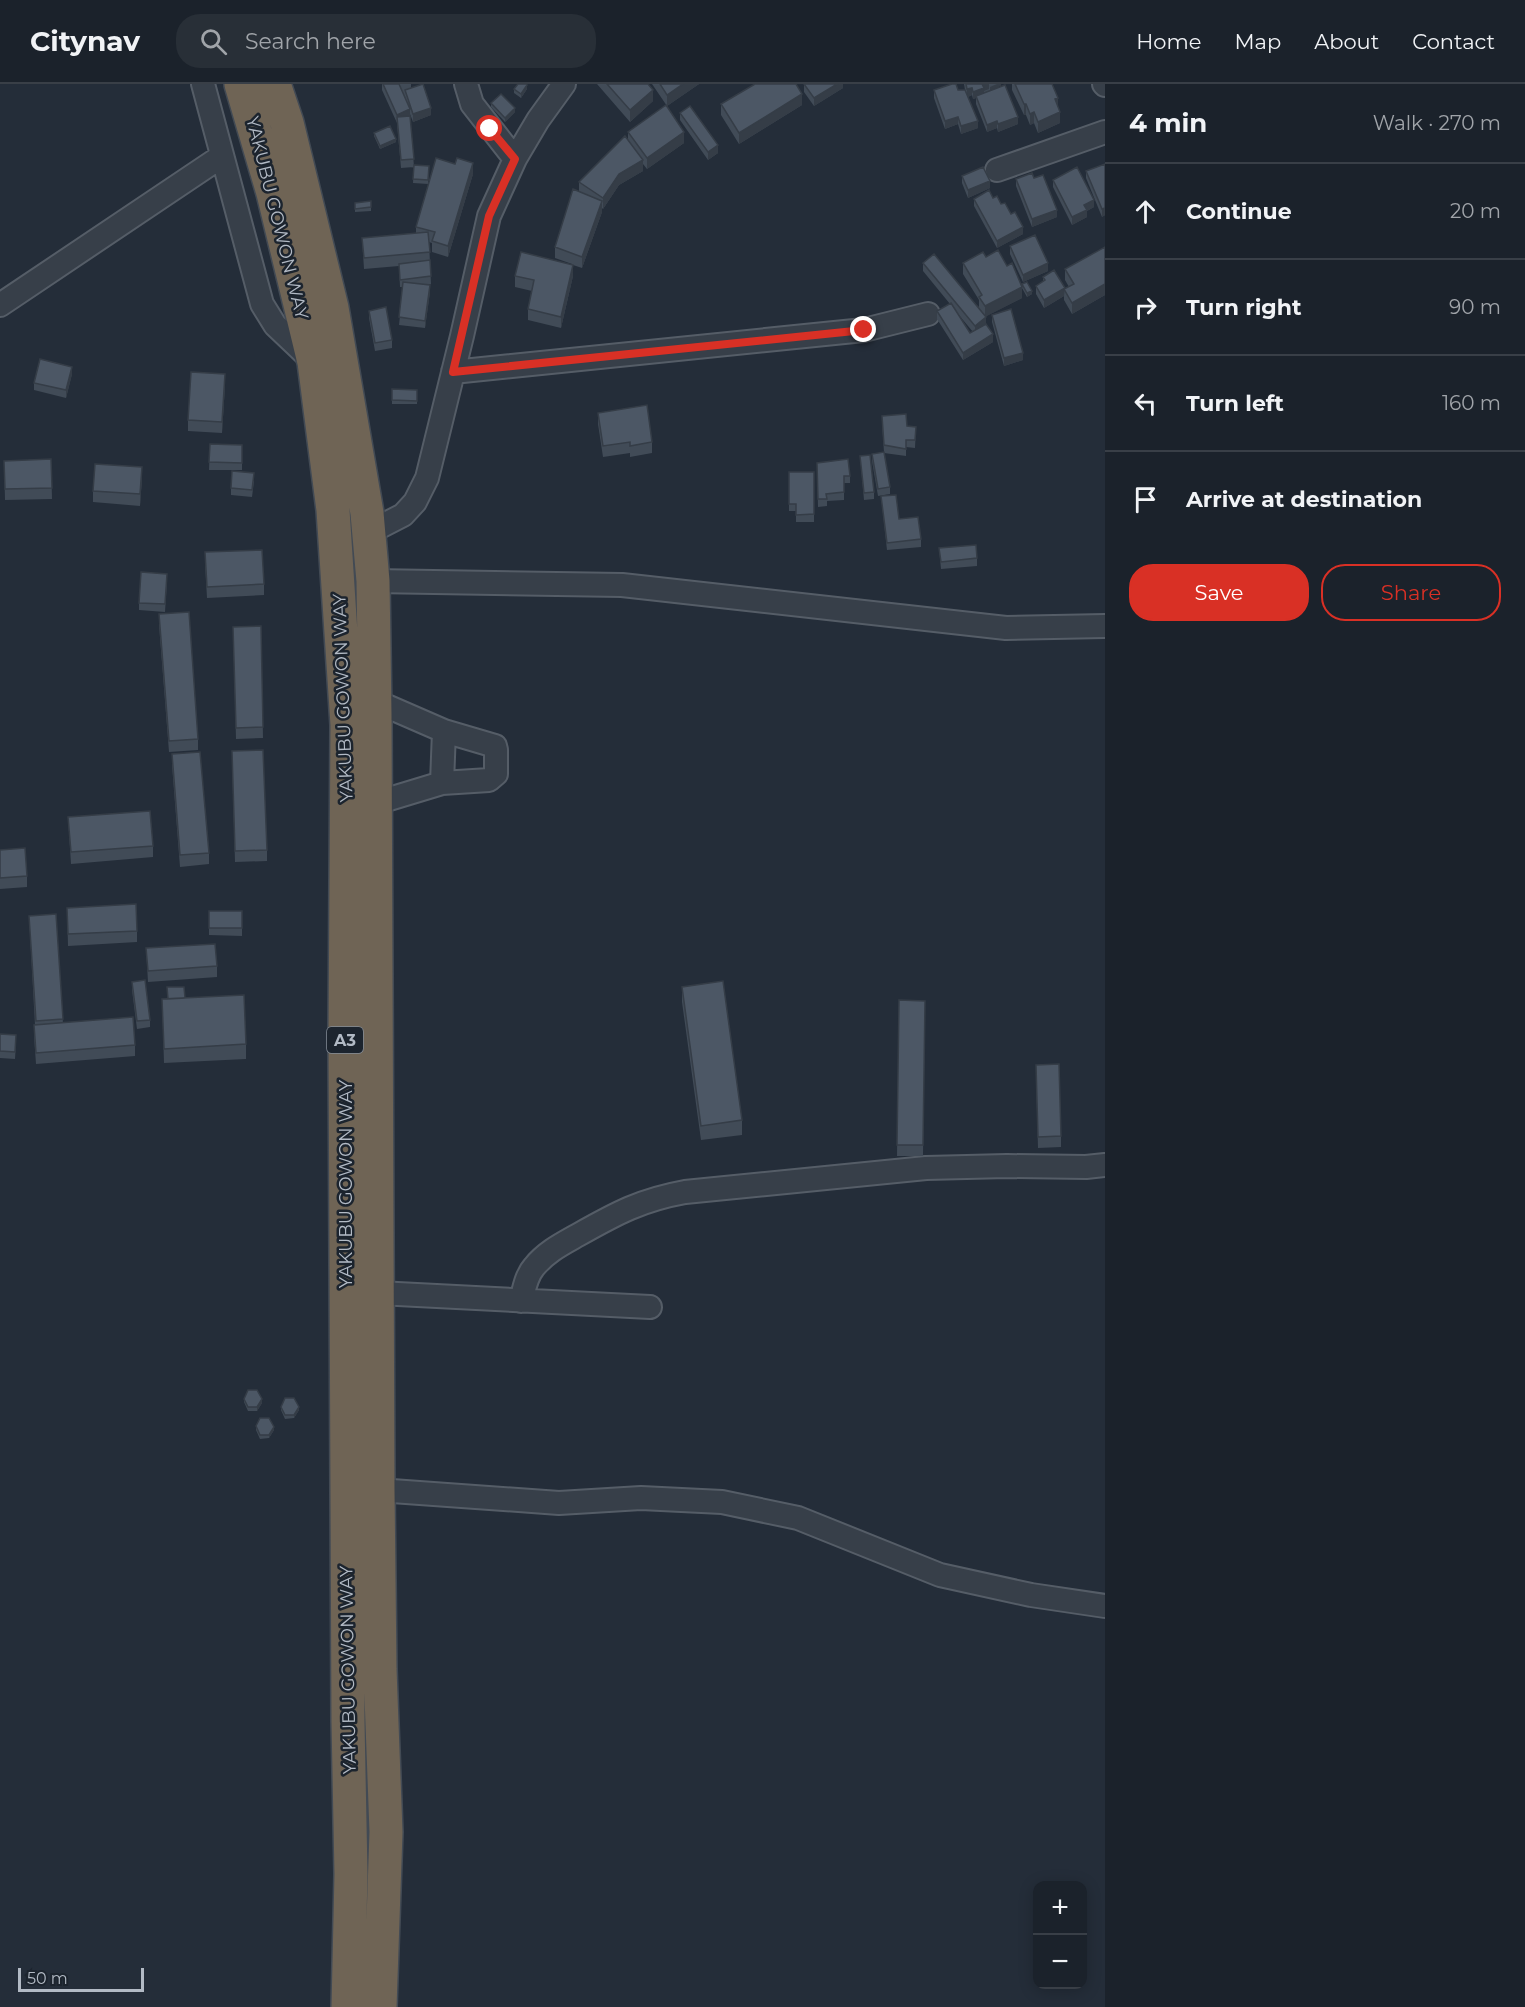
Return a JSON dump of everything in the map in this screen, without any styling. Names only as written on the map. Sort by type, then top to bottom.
[{"type":"highway","name":"YAKUBU GOWON WAY","points":[[241,84],[273,193],[314,362],[333,510],[347,725],[346,1195],[351,1874],[348,2007]]},
{"type":"highway","name":"YAKUBU GOWON WAY","points":[[274,84],[287,123],[332,308],[370,532],[373,580],[378,1490],[380,1669],[386,1832],[380,2007]]},
{"type":"highway","points":[[346,1195],[378,1194]]},
{"type":"street","points":[[203,84],[262,304],[275,325],[314,362]]},
{"type":"street","points":[[466,84],[472,104],[515,159]]},
{"type":"street","points":[[370,532],[402,515],[415,502],[427,478],[489,216],[515,159],[538,120],[564,84]]},
{"type":"street","points":[[997,170],[1105,132]]},
{"type":"street","points":[[0,305],[222,156]]},
{"type":"street","points":[[453,372],[864,330],[928,314]]},
{"type":"street","points":[[373,580],[622,585],[1006,628],[1105,626]]},
{"type":"street","points":[[375,701],[444,731],[495,746],[496,750],[496,774],[489,780],[442,783],[376,803]]},
{"type":"street","points":[[442,783],[444,731]]},
{"type":"street","points":[[521,1301],[524,1286],[532,1268],[552,1250],[617,1212],[654,1198],[685,1192],[926,1168],[1105,1165]]},
{"type":"street","points":[[378,1293],[650,1307]]},
{"type":"street","points":[[378,1490],[559,1503],[641,1498],[722,1502],[798,1518],[940,1575],[1031,1595],[1105,1606]]},
{"type":"building","points":[[383,84],[399,84],[410,109],[397,115]]},
{"type":"building","points":[[423,84],[431,108],[413,114],[405,90]]},
{"type":"building","points":[[518,84],[527,85],[521,94],[514,89]]},
{"type":"building","points":[[607,84],[648,84],[653,90],[630,110]]},
{"type":"building","points":[[660,84],[683,84],[667,95]]},
{"type":"building","points":[[755,84],[796,84],[802,94],[739,133],[721,104]]},
{"type":"building","points":[[804,84],[837,84],[814,98]]},
{"type":"building","points":[[956,84],[958,90],[965,90],[978,121],[961,126],[958,117],[945,121],[934,90]]},
{"type":"building","points":[[966,84],[982,84],[984,88],[973,92],[972,88],[967,89]]},
{"type":"building","points":[[1015,84],[1052,84],[1058,98],[1055,99],[1060,112],[1038,122],[1034,112],[1030,114]]},
{"type":"building","points":[[1005,85],[1018,117],[987,125],[976,96]]},
{"type":"building","points":[[501,94],[515,108],[505,118],[491,103]]},
{"type":"building","points":[[666,105],[684,132],[647,158],[628,132]]},
{"type":"building","points":[[690,106],[718,145],[708,152],[680,113]]},
{"type":"building","points":[[410,116],[414,159],[401,160],[397,117]]},
{"type":"building","points":[[390,126],[396,139],[380,146],[374,133]]},
{"type":"building","points":[[625,136],[643,160],[619,174],[603,198],[579,182]]},
{"type":"building","points":[[436,158],[455,164],[457,158],[473,163],[448,246],[432,241],[435,232],[416,227]]},
{"type":"building","points":[[1105,164],[1105,208],[1102,209],[1086,171]]},
{"type":"building","points":[[414,165],[429,166],[428,180],[413,179]]},
{"type":"building","points":[[983,167],[990,181],[968,190],[962,176]]},
{"type":"building","points":[[1077,167],[1094,200],[1084,205],[1087,210],[1072,217],[1053,180]]},
{"type":"building","points":[[1032,173],[1034,178],[1043,175],[1057,210],[1032,219],[1016,179]]},
{"type":"building","points":[[573,189],[602,201],[582,257],[555,247]]},
{"type":"building","points":[[989,190],[993,198],[997,196],[1001,204],[1005,203],[1011,214],[1015,212],[1023,227],[997,241],[974,199]]},
{"type":"building","points":[[371,201],[371,207],[355,209],[355,203]]},
{"type":"building","points":[[428,232],[430,252],[364,258],[362,238]]},
{"type":"building","points":[[1035,235],[1048,263],[1023,275],[1010,246]]},
{"type":"building","points":[[1105,247],[1105,284],[1072,303],[1064,289],[1074,284],[1065,269]]},
{"type":"building","points":[[998,250],[1007,266],[1012,263],[1022,287],[985,306],[979,297],[982,295],[963,263],[983,252],[986,257]]},
{"type":"building","points":[[521,252],[573,265],[561,317],[528,309],[534,280],[515,276]]},
{"type":"building","points":[[934,254],[986,317],[975,326],[923,263]]},
{"type":"building","points":[[430,260],[431,276],[400,280],[399,264]]},
{"type":"building","points":[[1054,270],[1065,288],[1044,300],[1036,286],[1045,280],[1043,277]]},
{"type":"building","points":[[403,282],[430,285],[425,321],[399,317]]},
{"type":"building","points":[[1027,282],[1032,291],[1027,293],[1022,284]]},
{"type":"building","points":[[951,303],[970,333],[986,324],[993,334],[963,353],[937,311]]},
{"type":"building","points":[[386,307],[392,340],[375,343],[369,311]]},
{"type":"building","points":[[1011,309],[1023,353],[1004,358],[992,315]]},
{"type":"building","points":[[40,359],[72,367],[66,390],[34,383]]},
{"type":"building","points":[[191,372],[225,374],[222,422],[188,420]]},
{"type":"building","points":[[392,389],[417,390],[417,401],[392,400]]},
{"type":"building","points":[[647,405],[652,442],[630,446],[630,442],[603,446],[598,413]]},
{"type":"building","points":[[906,414],[907,426],[916,427],[915,440],[906,440],[906,449],[884,445],[882,416]]},
{"type":"building","points":[[210,444],[242,445],[242,463],[209,462]]},
{"type":"building","points":[[884,452],[890,487],[878,489],[872,454]]},
{"type":"building","points":[[870,455],[874,492],[864,493],[860,456]]},
{"type":"building","points":[[51,459],[52,488],[5,489],[4,461]]},
{"type":"building","points":[[848,459],[850,476],[844,476],[844,492],[826,494],[827,499],[818,499],[817,463]]},
{"type":"building","points":[[95,464],[142,467],[140,494],[93,491]]},
{"type":"building","points":[[232,471],[254,473],[252,490],[231,488]]},
{"type":"building","points":[[789,472],[814,472],[814,514],[796,515],[796,504],[789,504]]},
{"type":"building","points":[[896,495],[899,519],[918,517],[921,539],[887,543],[881,496]]},
{"type":"building","points":[[976,545],[977,558],[941,562],[939,548]]},
{"type":"building","points":[[262,550],[264,584],[207,587],[205,552]]},
{"type":"building","points":[[141,572],[167,574],[165,604],[139,603]]},
{"type":"building","points":[[189,612],[198,739],[169,741],[159,614]]},
{"type":"building","points":[[261,626],[263,727],[236,728],[233,627]]},
{"type":"building","points":[[263,750],[267,850],[235,851],[232,751]]},
{"type":"building","points":[[200,752],[209,853],[180,855],[172,754]]},
{"type":"building","points":[[150,811],[153,846],[71,852],[68,817]]},
{"type":"building","points":[[25,848],[27,876],[0,878],[0,850]]},
{"type":"building","points":[[136,904],[137,931],[68,934],[67,908]]},
{"type":"building","points":[[209,911],[242,911],[242,928],[209,928]]},
{"type":"building","points":[[56,914],[63,1019],[36,1021],[29,916]]},
{"type":"building","points":[[215,944],[217,966],[148,971],[146,948]]},
{"type":"building","points":[[145,980],[150,1020],[137,1021],[132,982]]},
{"type":"building","points":[[723,981],[742,1120],[701,1126],[682,987]]},
{"type":"building","points":[[167,987],[184,987],[185,998],[168,999]]},
{"type":"building","points":[[244,995],[246,1044],[164,1049],[162,999]]},
{"type":"building","points":[[899,1000],[925,1001],[923,1145],[897,1145]]},
{"type":"building","points":[[133,1017],[135,1045],[36,1053],[34,1025]]},
{"type":"building","points":[[0,1034],[16,1035],[15,1052],[0,1051]]},
{"type":"building","points":[[1059,1064],[1061,1136],[1038,1137],[1036,1065]]},
{"type":"building","points":[[248,1390],[257,1390],[262,1399],[257,1407],[248,1407],[244,1399]]},
{"type":"building","points":[[285,1398],[294,1398],[299,1407],[294,1415],[285,1415],[281,1407]]},
{"type":"building","points":[[260,1418],[269,1418],[274,1427],[269,1435],[260,1435],[256,1426]]},
{"type":"route","points":[[490,129],[515,159],[489,216],[453,372],[864,330]]}]
